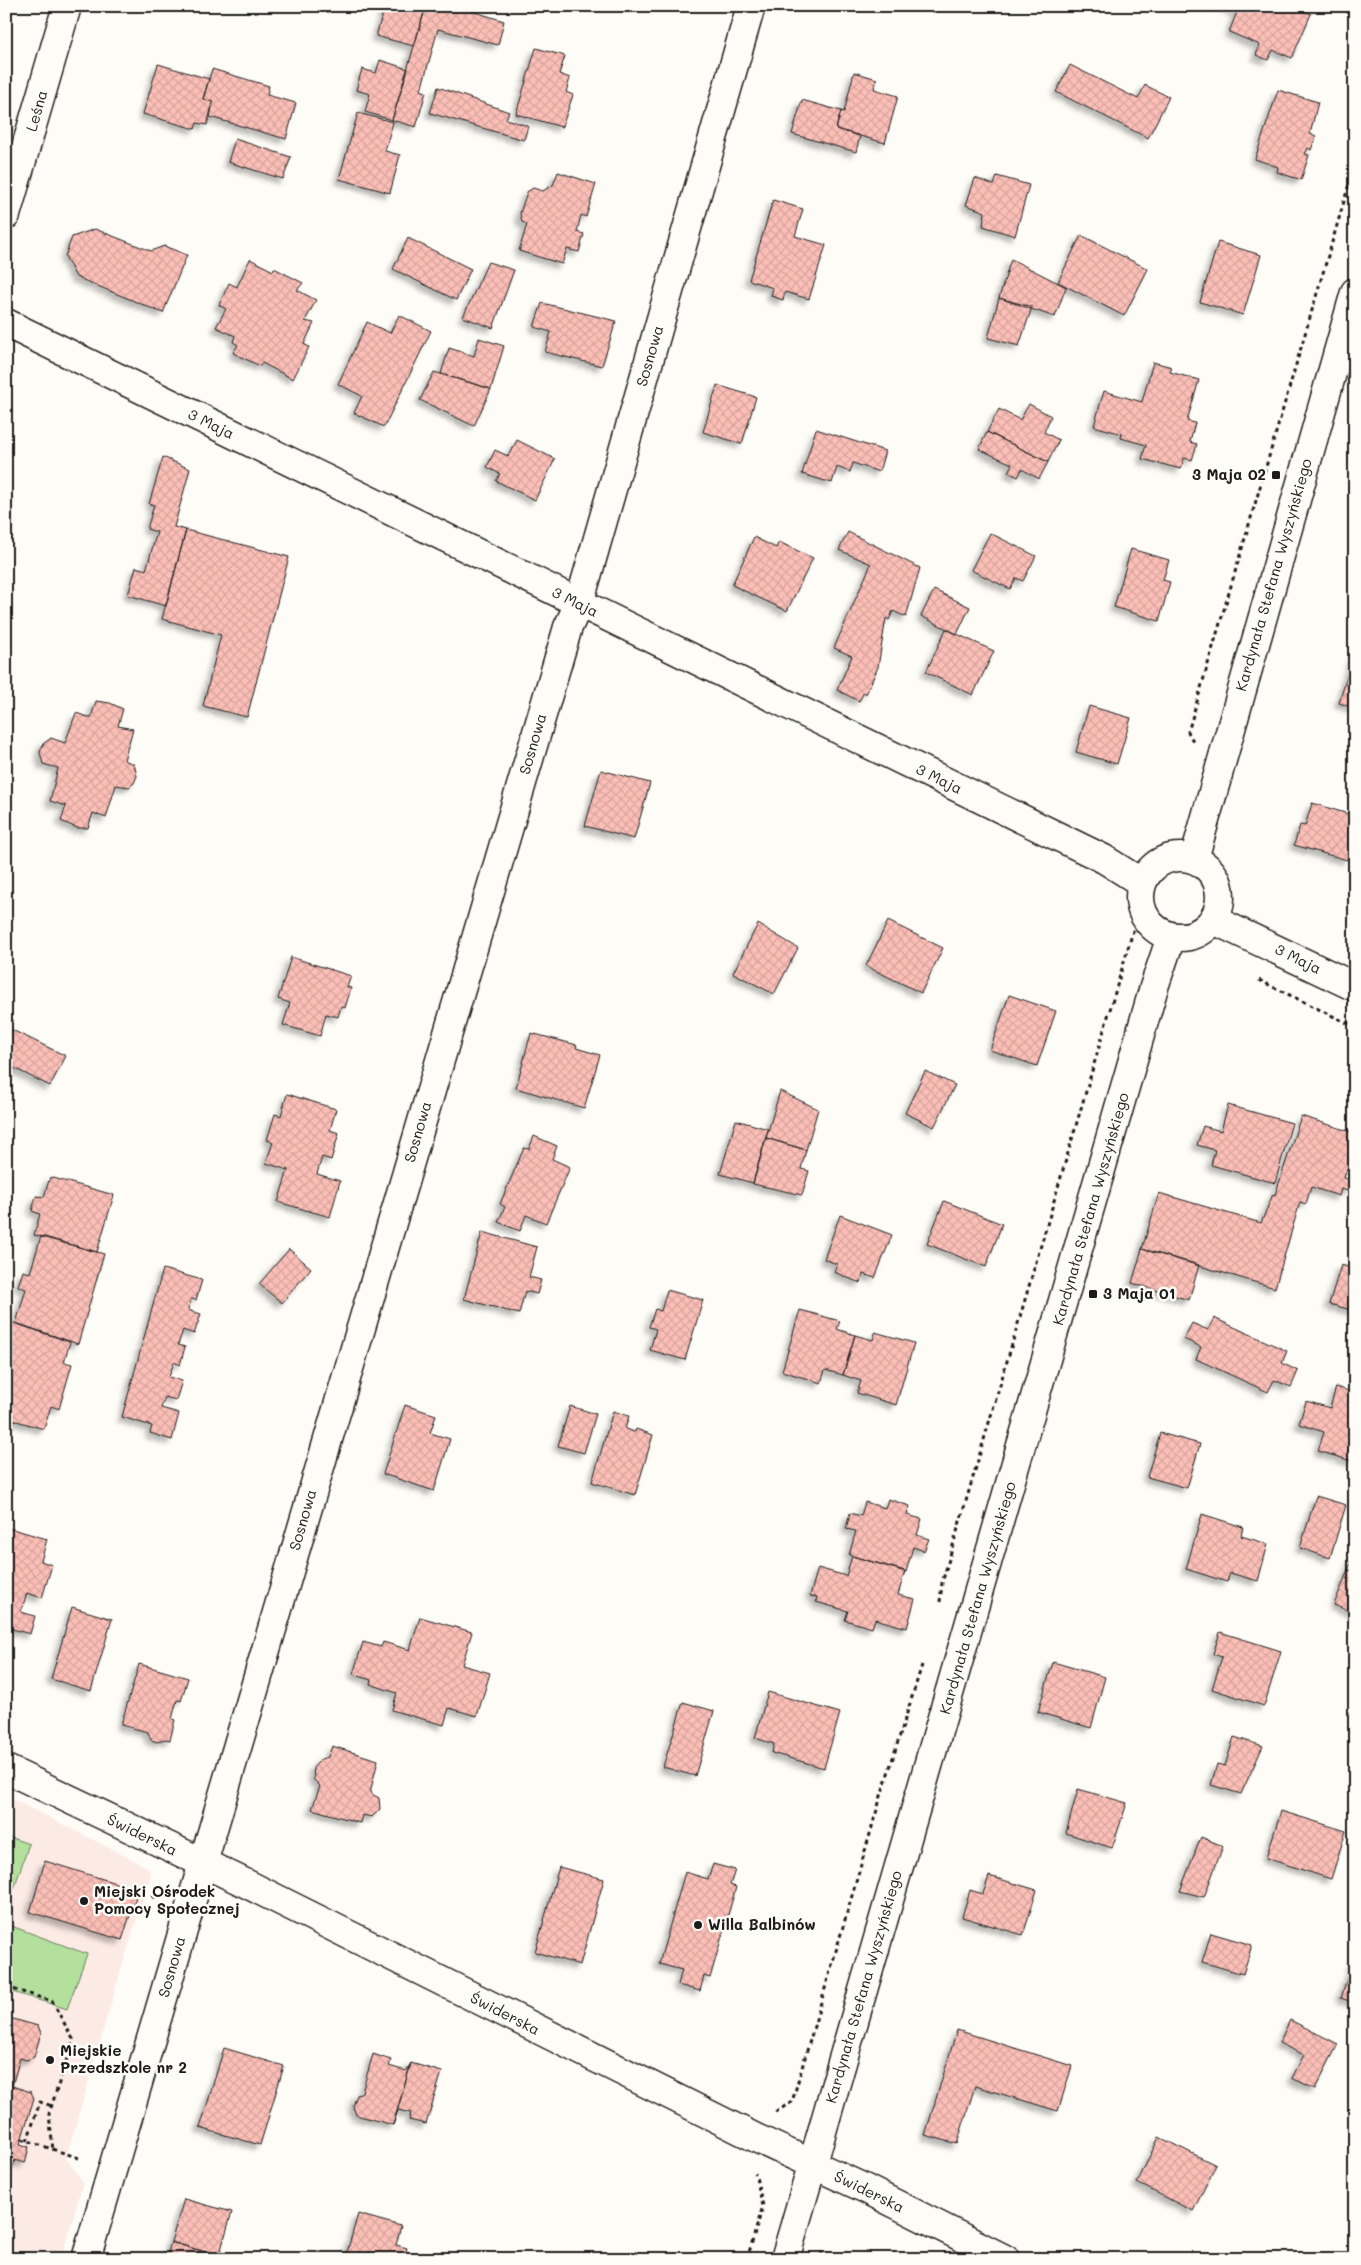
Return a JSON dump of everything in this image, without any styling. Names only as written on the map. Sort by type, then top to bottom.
[{"type":"street","name":"Leśna","points":[[6,215],[67,6]]},
{"type":"street","name":"Sosnowa","points":[[86,2259],[565,636],[579,604],[751,6]]},
{"type":"street","name":"Kardynała Stefana Wyszyńskiego","points":[[1194,859],[1355,292]]},
{"type":"street","name":"3 Maja","points":[[6,323],[1104,859],[1142,883]]},
{"type":"street","points":[[1175,857],[1194,859],[1205,865],[1214,874],[1219,886],[1221,898],[1214,920],[1191,936],[1171,937],[1138,922],[1139,896],[1142,883],[1148,872],[1157,863],[1175,857]]},
{"type":"street","name":"3 Maja","points":[[1214,920],[1355,987]]},
{"type":"street","name":"Kardynała Stefana Wyszyńskiego","points":[[785,2259],[1154,986],[1171,937]]},
{"type":"street","name":"Świderska","points":[[6,1769],[1005,2259]]},
{"type":"path","points":[[1188,732],[1355,164]]},
{"type":"path","points":[[942,1583],[1138,922]]},
{"type":"path","points":[[1257,979],[1355,1027]]},
{"type":"path","points":[[768,2116],[792,2102],[920,1669]]},
{"type":"path","points":[[6,2003],[8,1988],[52,2001],[72,2039],[49,2114],[53,2150]]},
{"type":"path","points":[[27,2141],[40,2102],[52,2106]]},
{"type":"path","points":[[22,2139],[82,2159]]},
{"type":"path","points":[[748,2259],[763,2206],[760,2186],[753,2166]]},
{"type":"shaded area","name":"Miejskie Przedszkole nr 2","points":[[6,1796],[147,1867],[151,1875],[122,1966],[66,2158],[83,2182],[61,2259],[6,2259]]},
{"type":"green space","points":[[6,1836],[29,1844],[6,1912]]},
{"type":"green space","points":[[6,1924],[87,1954],[67,2009],[6,1990]]},
{"type":"building","points":[[385,6],[426,6],[414,46],[376,36]]},
{"type":"building","points":[[426,6],[456,6],[504,21],[498,45],[438,29],[421,90],[426,92],[416,127],[392,120]]},
{"type":"building","points":[[1224,6],[1293,6],[1311,14],[1292,58],[1273,50],[1268,60],[1256,55],[1260,45],[1229,32],[1237,12]]},
{"type":"building","points":[[536,48],[565,56],[559,74],[570,78],[566,92],[573,95],[562,127],[516,114]]},
{"type":"building","points":[[380,60],[408,69],[392,120],[365,112],[370,94],[356,90],[362,69],[376,73]]},
{"type":"building","points":[[158,64],[209,79],[203,99],[213,102],[207,125],[197,123],[195,129],[143,114]]},
{"type":"building","points":[[1070,65],[1138,99],[1145,85],[1169,97],[1148,138],[1056,92]]},
{"type":"building","points":[[212,69],[269,86],[267,95],[296,103],[286,139],[210,117],[213,102],[203,99]]},
{"type":"building","points":[[854,72],[877,79],[874,89],[898,96],[885,143],[836,129],[841,111],[844,112]]},
{"type":"building","points":[[438,87],[509,112],[506,119],[528,126],[524,140],[430,113]]},
{"type":"building","points":[[1278,90],[1318,102],[1310,134],[1316,136],[1311,150],[1308,148],[1305,154],[1309,155],[1301,180],[1277,172],[1278,167],[1255,159]]},
{"type":"building","points":[[802,100],[841,111],[836,129],[860,136],[856,152],[792,134]]},
{"type":"building","points":[[358,113],[393,122],[385,151],[400,155],[390,193],[339,179]]},
{"type":"building","points":[[235,139],[291,157],[283,179],[228,162]]},
{"type":"building","points":[[558,172],[596,184],[586,217],[581,215],[577,232],[584,234],[579,252],[567,249],[562,264],[519,251],[527,224],[522,222],[520,213],[527,192],[533,188],[543,191],[553,185]]},
{"type":"building","points":[[997,176],[1029,185],[1015,236],[983,226],[985,212],[966,205],[975,178],[994,185]]},
{"type":"building","points":[[773,200],[803,209],[795,236],[826,245],[809,299],[785,292],[783,300],[771,296],[773,288],[749,280]]},
{"type":"building","points":[[95,229],[151,251],[164,246],[187,255],[163,313],[76,277],[65,256],[72,237]]},
{"type":"building","points":[[1081,235],[1148,269],[1124,316],[1058,282]]},
{"type":"building","points":[[408,238],[471,269],[456,300],[393,269]]},
{"type":"building","points":[[1218,242],[1261,255],[1243,315],[1200,302]]},
{"type":"building","points":[[250,259],[273,271],[274,268],[303,283],[297,290],[316,300],[305,321],[314,323],[304,344],[309,347],[293,379],[262,363],[260,366],[233,353],[238,345],[233,342],[235,336],[216,327],[226,309],[219,305],[229,283],[237,287]]},
{"type":"building","points":[[1011,259],[1066,287],[1055,317],[999,298]]},
{"type":"building","points":[[488,262],[514,270],[493,328],[463,317]]},
{"type":"building","points":[[999,298],[1032,307],[1019,346],[988,338]]},
{"type":"building","points":[[542,303],[616,321],[602,366],[545,352],[551,332],[534,327]]},
{"type":"building","points":[[399,315],[431,331],[384,427],[354,413],[362,396],[338,384],[367,322],[390,333]]},
{"type":"building","points":[[479,338],[504,346],[491,389],[441,374],[449,348],[474,356]]},
{"type":"building","points":[[1153,362],[1172,367],[1170,372],[1199,380],[1187,421],[1195,423],[1190,442],[1197,444],[1192,460],[1184,458],[1181,469],[1142,459],[1146,445],[1121,438],[1122,434],[1094,426],[1104,391],[1142,402]]},
{"type":"building","points":[[434,372],[491,389],[474,426],[420,400]]},
{"type":"building","points":[[717,385],[756,397],[742,444],[703,432]]},
{"type":"building","points":[[1029,404],[1051,416],[1044,432],[1059,440],[1048,462],[987,432],[999,409],[1020,420]]},
{"type":"building","points":[[816,429],[885,451],[879,472],[853,463],[850,472],[837,467],[832,483],[802,474]]},
{"type":"building","points":[[987,432],[1048,462],[1039,479],[1022,469],[1018,477],[1008,472],[1012,464],[979,449]]},
{"type":"building","points":[[517,440],[555,459],[535,500],[496,481],[500,474],[487,467],[495,450],[508,456]]},
{"type":"building","points":[[163,457],[190,469],[174,527],[186,530],[166,606],[128,595],[136,567],[146,570],[157,532],[147,529],[154,505],[149,504]]},
{"type":"building","points":[[186,530],[289,557],[247,717],[203,706],[221,635],[162,619]]},
{"type":"building","points":[[848,532],[920,568],[906,617],[893,611],[889,620],[886,618],[878,667],[866,694],[864,692],[859,701],[837,690],[852,656],[834,648],[871,564],[839,550]]},
{"type":"building","points":[[990,533],[1036,556],[1023,581],[1016,578],[1010,589],[971,570]]},
{"type":"building","points":[[754,537],[776,548],[779,542],[813,558],[787,611],[732,585]]},
{"type":"building","points":[[1131,549],[1169,560],[1163,580],[1170,582],[1159,621],[1114,607]]},
{"type":"building","points":[[934,590],[970,607],[957,634],[921,616]]},
{"type":"building","points":[[946,629],[994,651],[973,695],[926,672]]},
{"type":"building","points":[[1353,656],[1355,656],[1355,708],[1339,703]]},
{"type":"building","points":[[96,701],[110,703],[123,709],[118,726],[133,729],[124,760],[134,764],[137,776],[134,783],[129,787],[116,785],[106,818],[93,813],[88,828],[77,828],[61,821],[66,806],[50,801],[58,768],[43,764],[40,752],[43,744],[51,738],[65,743],[76,713],[91,718]]},
{"type":"building","points":[[1089,706],[1131,718],[1117,764],[1076,752]]},
{"type":"building","points":[[601,770],[650,783],[634,839],[585,826]]},
{"type":"building","points":[[1312,803],[1355,816],[1355,834],[1347,860],[1294,845],[1300,825],[1305,826]]},
{"type":"building","points":[[888,921],[943,948],[921,993],[866,966]]},
{"type":"building","points":[[758,924],[798,948],[774,994],[733,973]]},
{"type":"building","points":[[291,957],[351,976],[347,987],[351,988],[345,1008],[341,1006],[338,1017],[326,1014],[320,1036],[283,1025],[290,1003],[278,999]]},
{"type":"building","points":[[1009,995],[1056,1011],[1037,1066],[990,1050]]},
{"type":"building","points":[[6,1027],[66,1056],[50,1086],[6,1064]]},
{"type":"building","points":[[531,1033],[577,1045],[576,1048],[600,1055],[584,1108],[516,1088]]},
{"type":"building","points":[[925,1071],[955,1085],[934,1127],[905,1113]]},
{"type":"building","points":[[780,1091],[818,1109],[806,1150],[766,1138]]},
{"type":"building","points":[[287,1094],[336,1109],[330,1130],[339,1133],[331,1160],[322,1157],[317,1174],[340,1181],[330,1217],[278,1202],[288,1170],[266,1163],[273,1142],[267,1140],[275,1114],[281,1116]]},
{"type":"building","points":[[1228,1105],[1292,1123],[1275,1183],[1211,1165],[1215,1150],[1197,1145],[1203,1126],[1221,1131]]},
{"type":"building","points":[[1301,1116],[1355,1133],[1355,1145],[1344,1178],[1351,1180],[1348,1191],[1341,1189],[1339,1196],[1311,1187],[1306,1204],[1300,1202],[1275,1288],[1142,1249],[1159,1193],[1261,1223],[1273,1194],[1275,1195]]},
{"type":"building","points":[[736,1120],[768,1129],[753,1183],[720,1174]]},
{"type":"building","points":[[534,1136],[557,1146],[552,1159],[570,1167],[546,1223],[526,1215],[520,1231],[498,1222],[505,1207],[500,1204],[524,1148],[529,1149]]},
{"type":"building","points":[[766,1138],[806,1150],[801,1169],[809,1171],[802,1195],[753,1184]]},
{"type":"building","points":[[50,1177],[114,1195],[97,1252],[34,1235],[40,1214],[32,1211],[36,1196],[44,1197]]},
{"type":"building","points":[[944,1201],[1002,1224],[986,1267],[927,1244]]},
{"type":"building","points":[[840,1215],[892,1235],[875,1278],[863,1274],[860,1283],[834,1272],[837,1264],[824,1259]]},
{"type":"building","points":[[482,1232],[537,1247],[529,1277],[541,1280],[537,1294],[525,1291],[519,1314],[464,1299]]},
{"type":"building","points":[[41,1236],[104,1254],[78,1344],[16,1323],[26,1289],[18,1286],[23,1271],[30,1273]]},
{"type":"building","points":[[289,1249],[311,1268],[282,1303],[259,1284]]},
{"type":"building","points":[[1142,1249],[1199,1265],[1189,1300],[1132,1283]]},
{"type":"building","points":[[1341,1265],[1355,1269],[1355,1311],[1329,1304]]},
{"type":"building","points":[[163,1269],[202,1280],[196,1300],[191,1299],[188,1310],[201,1314],[194,1334],[183,1330],[178,1345],[185,1347],[180,1365],[174,1362],[169,1377],[182,1381],[176,1400],[165,1397],[161,1408],[179,1413],[172,1440],[150,1433],[152,1426],[122,1417]]},
{"type":"building","points":[[667,1290],[703,1300],[685,1360],[650,1350],[656,1329],[649,1327],[655,1309],[661,1311]]},
{"type":"building","points":[[800,1310],[840,1321],[837,1329],[855,1335],[843,1375],[825,1370],[821,1383],[782,1371]]},
{"type":"building","points":[[1214,1318],[1287,1351],[1282,1363],[1298,1371],[1291,1387],[1274,1380],[1268,1392],[1196,1359],[1201,1347],[1184,1339],[1192,1323],[1208,1330]]},
{"type":"building","points":[[8,1321],[70,1342],[64,1362],[72,1364],[59,1409],[51,1406],[44,1429],[6,1418]]},
{"type":"building","points":[[875,1332],[914,1343],[896,1405],[857,1393],[861,1381],[843,1375],[855,1335],[873,1340]]},
{"type":"building","points":[[1336,1387],[1355,1393],[1355,1462],[1318,1451],[1324,1432],[1299,1424],[1306,1401],[1330,1408]]},
{"type":"building","points":[[405,1405],[436,1415],[430,1433],[450,1439],[434,1491],[383,1474]]},
{"type":"building","points":[[570,1406],[596,1414],[584,1453],[558,1446]]},
{"type":"building","points":[[613,1411],[629,1416],[625,1429],[635,1432],[636,1429],[653,1435],[635,1495],[592,1482]]},
{"type":"building","points":[[1160,1433],[1200,1444],[1187,1488],[1147,1477]]},
{"type":"building","points":[[1316,1496],[1346,1505],[1330,1558],[1300,1548]]},
{"type":"building","points":[[888,1499],[910,1506],[907,1515],[922,1519],[917,1535],[929,1539],[924,1551],[913,1547],[906,1572],[849,1555],[856,1531],[846,1529],[850,1513],[861,1516],[865,1502],[885,1508]]},
{"type":"building","points":[[1202,1514],[1243,1527],[1241,1536],[1268,1544],[1258,1581],[1230,1573],[1227,1582],[1186,1569]]},
{"type":"building","points":[[9,1528],[47,1539],[41,1561],[52,1565],[42,1598],[27,1593],[21,1612],[35,1616],[30,1634],[9,1628],[8,1632],[6,1631],[6,1535]]},
{"type":"building","points":[[1355,1553],[1355,1572],[1348,1570]]},
{"type":"building","points":[[852,1556],[905,1571],[898,1595],[915,1599],[907,1628],[875,1619],[872,1628],[845,1620],[848,1611],[816,1602],[817,1597],[810,1596],[818,1568],[846,1576]]},
{"type":"building","points":[[1348,1570],[1355,1572],[1355,1613],[1334,1605]]},
{"type":"building","points":[[72,1607],[112,1619],[91,1691],[51,1679]]},
{"type":"building","points":[[420,1617],[472,1632],[462,1665],[490,1673],[477,1716],[449,1708],[444,1725],[392,1710],[397,1693],[370,1684],[371,1680],[353,1674],[363,1642],[381,1647],[383,1642],[410,1650]]},
{"type":"building","points":[[1220,1632],[1281,1651],[1264,1706],[1212,1689],[1222,1657],[1213,1654]]},
{"type":"building","points":[[1053,1662],[1105,1677],[1091,1728],[1038,1712]]},
{"type":"building","points":[[139,1664],[188,1678],[181,1701],[177,1700],[172,1719],[175,1720],[170,1740],[164,1739],[158,1742],[151,1740],[148,1732],[121,1725]]},
{"type":"building","points":[[768,1692],[840,1713],[824,1768],[772,1753],[774,1744],[755,1738]]},
{"type":"building","points":[[683,1702],[714,1711],[695,1776],[663,1767]]},
{"type":"building","points":[[1234,1737],[1263,1746],[1241,1794],[1211,1785],[1217,1764],[1225,1766]]},
{"type":"building","points":[[332,1746],[378,1760],[370,1793],[379,1798],[380,1809],[372,1817],[362,1815],[360,1823],[312,1809],[320,1786],[314,1780],[313,1768],[321,1759],[328,1757]]},
{"type":"building","points":[[1078,1789],[1127,1803],[1112,1848],[1066,1833]]},
{"type":"building","points":[[1281,1811],[1346,1831],[1331,1879],[1266,1858]]},
{"type":"building","points":[[1201,1837],[1223,1846],[1204,1897],[1180,1891]]},
{"type":"building","name":"Miejski Ośrodek Pomocy Społecznej","points":[[45,1861],[138,1890],[122,1940],[30,1912]]},
{"type":"building","name":"Willa Balbinów","points":[[713,1864],[735,1870],[730,1885],[736,1887],[710,1978],[704,1976],[700,1991],[678,1985],[682,1970],[659,1964],[685,1872],[708,1879]]},
{"type":"building","points":[[559,1867],[604,1879],[580,1965],[535,1952]]},
{"type":"building","points":[[989,1876],[1037,1890],[1023,1935],[962,1917],[970,1890],[983,1894]]},
{"type":"building","points":[[1211,1933],[1252,1945],[1243,1974],[1202,1962]]},
{"type":"building","points":[[1355,1955],[1355,2003],[1341,1998]]},
{"type":"building","points":[[6,2017],[38,2026],[41,2033],[34,2057],[27,2060],[20,2058],[12,2086],[31,2092],[34,2098],[20,2144],[29,2147],[25,2163],[15,2160],[6,2191]]},
{"type":"building","points":[[1290,2020],[1338,2044],[1315,2089],[1292,2078],[1304,2055],[1279,2043]]},
{"type":"building","points":[[957,2030],[1072,2066],[1058,2111],[975,2086],[957,2144],[925,2135]]},
{"type":"building","points":[[224,2048],[284,2066],[260,2145],[200,2128]]},
{"type":"building","points":[[373,2054],[391,2060],[389,2066],[406,2071],[411,2063],[393,2125],[356,2115],[353,2106],[357,2095],[362,2092]]},
{"type":"building","points":[[411,2063],[442,2072],[426,2124],[409,2120],[411,2113],[398,2110],[393,2125]]},
{"type":"building","points":[[1159,2137],[1216,2165],[1193,2211],[1137,2183]]},
{"type":"building","points":[[184,2199],[232,2212],[219,2256],[171,2242]]},
{"type":"building","points":[[358,2214],[401,2226],[396,2245],[407,2248],[404,2259],[345,2259]]},
{"type":"building","points":[[171,2242],[219,2256],[218,2259],[166,2259]]},
{"type":"place","name":"3 Maja 02","points":[[1276,475]]},
{"type":"place","name":"3 Maja 01","points":[[1093,1294]]},
{"type":"place","name":"Miejski Ośrodek Pomocy Społecznej","points":[[84,1901]]},
{"type":"place","name":"Willa Balbinów","points":[[698,1925]]},
{"type":"place","name":"Miejskie Przedszkole nr 2","points":[[50,2060]]}]
